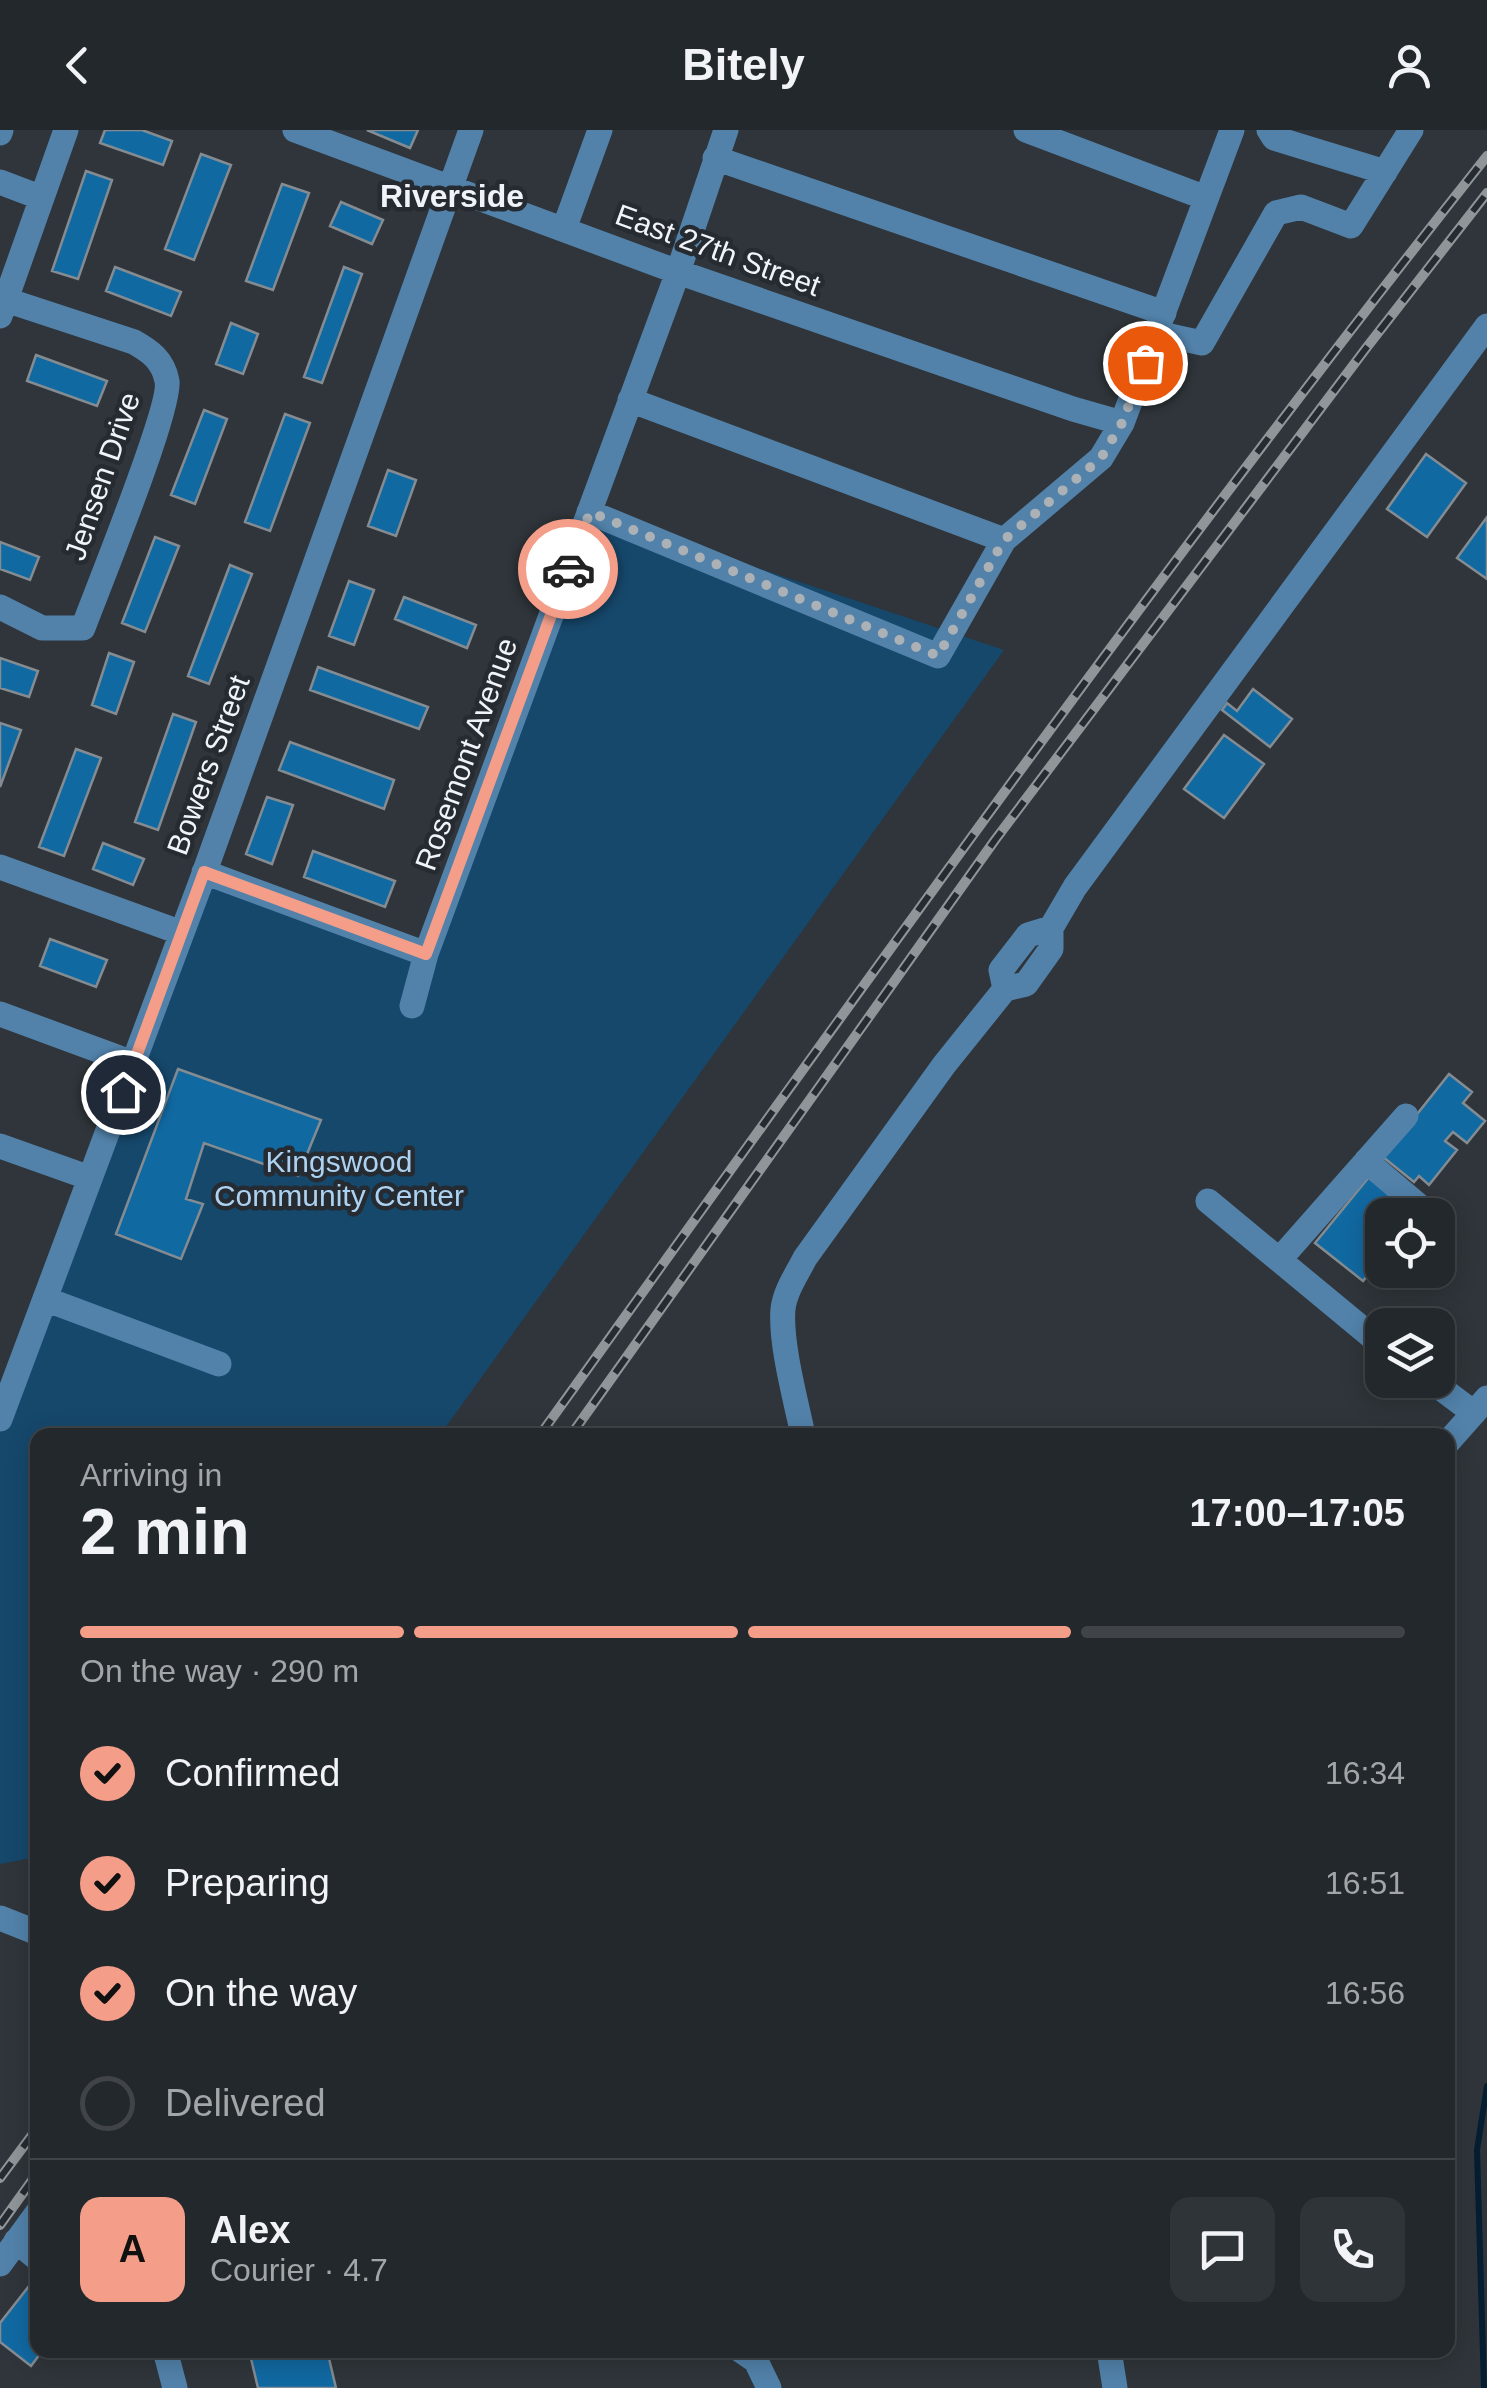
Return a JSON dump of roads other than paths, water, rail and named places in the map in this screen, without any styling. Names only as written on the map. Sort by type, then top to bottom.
[{"type":"street","points":[[2,305],[66,130]]},
{"type":"street","name":"East 27th Street","points":[[295,130],[678,272],[1122,423]]},
{"type":"street","name":"Bowers Street","points":[[0,1419],[182,933],[471,130]]},
{"type":"street","points":[[564,229],[600,130]]},
{"type":"street","name":"Rosemont Avenue","points":[[412,1006],[426,954],[678,272],[726,130]]},
{"type":"street","points":[[1026,130],[1206,198]]},
{"type":"street","points":[[590,512],[938,656],[1004,540],[1101,458],[1122,423],[1232,130]]},
{"type":"street","points":[[1269,130],[1274,138],[1384,172]]},
{"type":"street","points":[[715,158],[1160,323],[1202,343],[1276,213],[1301,207],[1351,226],[1411,130]]},
{"type":"street","points":[[0,182],[42,198]]},
{"type":"street","name":"Jensen Drive","points":[[0,607],[42,628],[83,628],[159,421],[168,383],[154,352],[134,342],[2,305]]},
{"type":"street","points":[[802,1428],[783,1310],[791,1284],[842,1204],[1005,989],[1001,970],[1028,934],[1050,928],[1075,888],[1487,326]]},
{"type":"street","points":[[630,400],[1004,540]]},
{"type":"street","points":[[0,868],[182,933]]},
{"type":"street","points":[[204,872],[426,954]]},
{"type":"street","points":[[0,1014],[134,1063]]},
{"type":"street","points":[[1280,1259],[1406,1116]]},
{"type":"street","points":[[0,1146],[90,1178]]},
{"type":"street","points":[[1366,1162],[1409,1198]]},
{"type":"street","points":[[1208,1201],[1365,1331]]},
{"type":"street","points":[[45,1299],[219,1364]]},
{"type":"street","points":[[1455,1392],[1481,1405],[1455,1434]]},
{"type":"street","points":[[0,1918],[30,1930]]},
{"type":"street","points":[[0,2264],[30,2223]]},
{"type":"street","points":[[16,2242],[30,2253]]},
{"type":"street","points":[[167,2358],[175,2388]]},
{"type":"street","points":[[753,2358],[769,2388]]},
{"type":"street","points":[[1110,2358],[1116,2388]]},
{"type":"waterway","points":[[1484,2388],[1477,2150],[1487,2086]]},
{"type":"railway","points":[[545,1428],[1124,630],[1487,156]]},
{"type":"railway","points":[[576,1428],[995,840],[1487,193]]},
{"type":"railway","points":[[0,2178],[30,2138]]},
{"type":"railway","points":[[0,2225],[30,2183]]},
{"type":"district","name":"Riverside","points":[[452,196]]},
{"type":"park label","name":"Kingswood Community Center","points":[[339,1178]]}]
